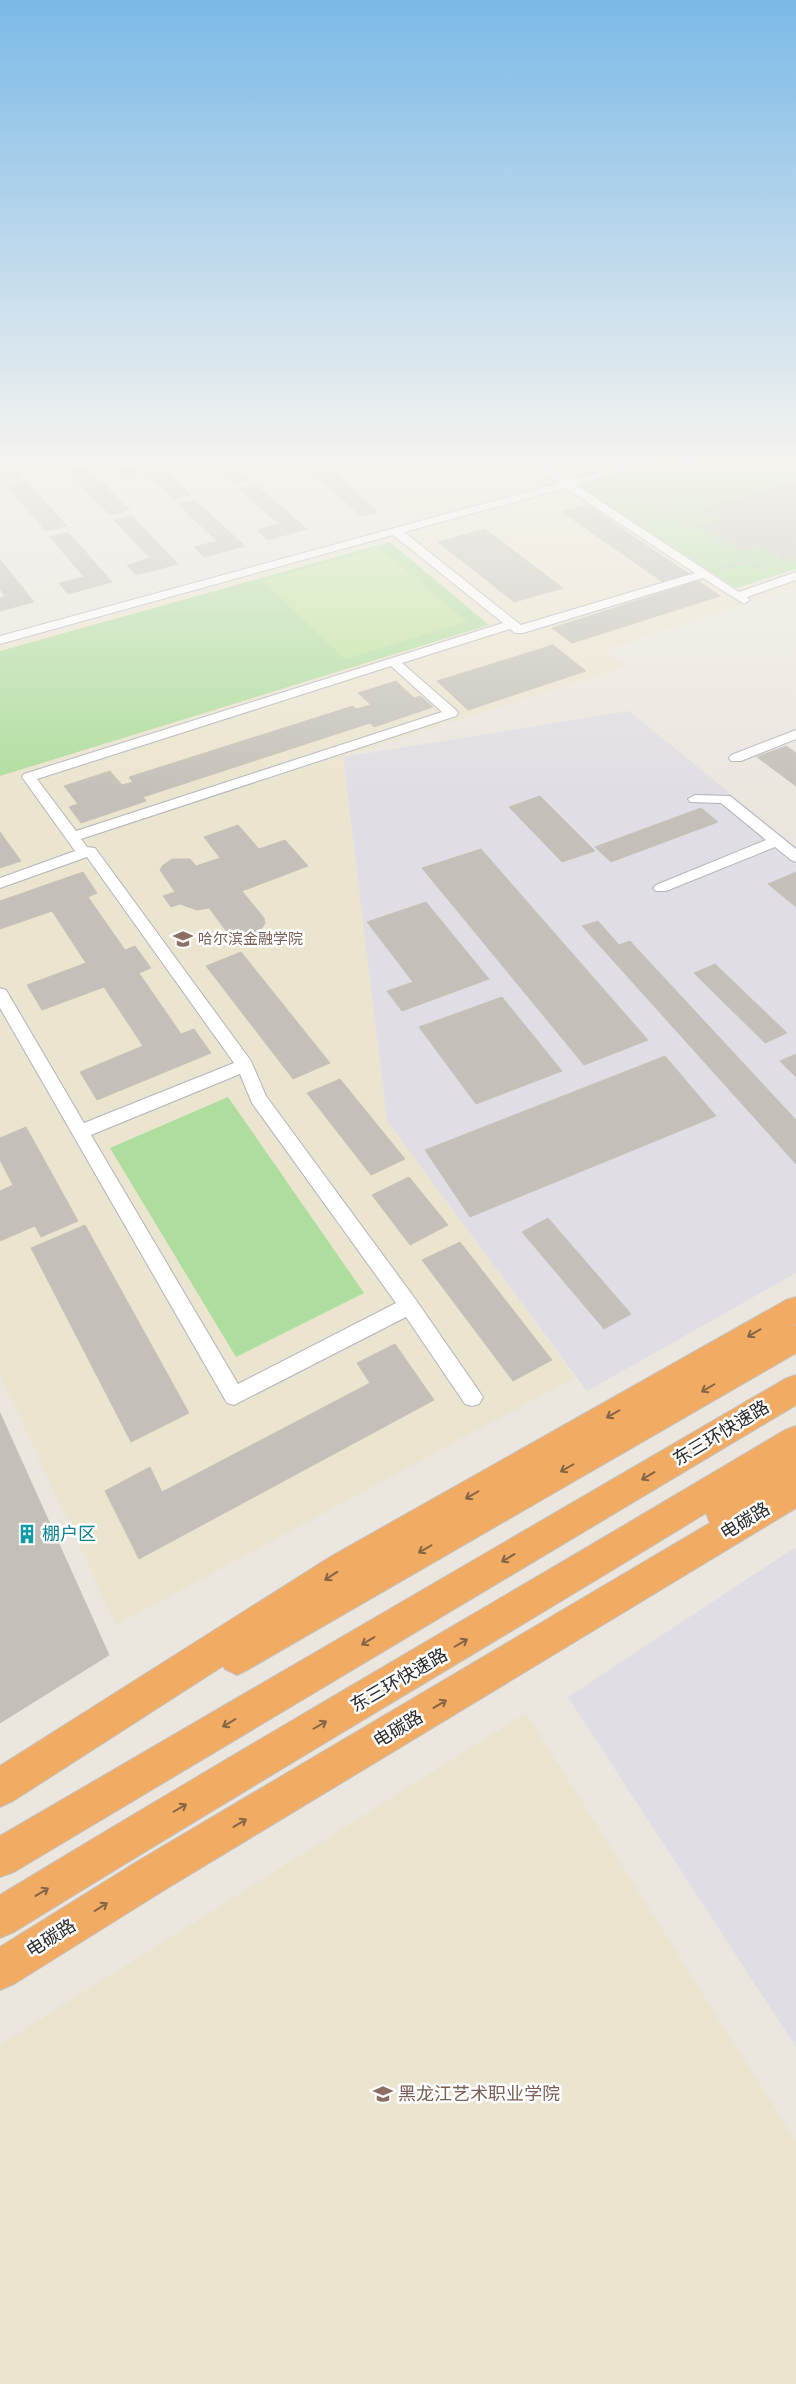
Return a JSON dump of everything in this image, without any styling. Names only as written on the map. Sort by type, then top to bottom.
[{"type":"highway","points":[[0,1788],[342,1569],[796,1309]]},
{"type":"highway","points":[[0,1795],[449,1535],[796,1338]]},
{"type":"highway","name":"东三环快速路","points":[[0,1858],[796,1389]]},
{"type":"highway","name":"东三环快速路","points":[[0,1918],[173,1812],[494,1624],[796,1440]]},
{"type":"highway","points":[[474,1684],[604,1586],[796,1466]]},
{"type":"highway","name":"电碳路","points":[[0,1970],[161,1870],[796,1490]]},
{"type":"street","points":[[0,635],[230,573]]},
{"type":"street","points":[[0,640],[245,573]]},
{"type":"street","points":[[448,573],[519,630],[704,574],[741,598],[796,576]]},
{"type":"street","points":[[84,853],[29,778],[512,624]]},
{"type":"street","points":[[72,837],[451,713],[394,662]]},
{"type":"street","points":[[695,799],[726,799],[796,857]]},
{"type":"street","points":[[661,888],[777,841]]},
{"type":"street","points":[[0,883],[90,851],[245,1065],[258,1098],[409,1306],[472,1397]]},
{"type":"street","points":[[0,994],[234,1396],[409,1306]]},
{"type":"street","points":[[80,1132],[245,1065]]},
{"type":"lane","points":[[736,758],[796,734]]},
{"type":"path","points":[[769,573],[781,581]]},
{"type":"shaded area","name":"哈尔滨金融学院","points":[[262,573],[796,573],[796,586],[605,650],[625,667],[343,757],[387,1121],[575,1377],[116,1625],[0,1375],[0,646]]},
{"type":"shaded area","points":[[629,711],[796,847],[796,1273],[587,1391],[387,1121],[343,757]]},
{"type":"shaded area","points":[[796,1547],[796,2047],[568,1697]]},
{"type":"shaded area","name":"黑龙江艺术职业学院","points":[[526,1713],[796,2142],[796,2384],[0,2384],[0,2045]]},
{"type":"green space","points":[[278,573],[427,573],[489,625],[0,776],[0,651]]},
{"type":"green space","points":[[289,573],[409,573],[467,622],[345,659],[262,581]]},
{"type":"green space","points":[[713,573],[783,573],[736,588]]},
{"type":"green space","points":[[228,1097],[364,1293],[236,1357],[110,1148]]},
{"type":"building","points":[[0,573],[11,573],[34,602],[0,611],[0,598],[5,596],[0,589]]},
{"type":"building","points":[[81,573],[104,573],[112,582],[68,594],[59,583],[84,577]]},
{"type":"building","points":[[478,573],[544,573],[563,588],[514,602]]},
{"type":"building","points":[[650,573],[689,574],[663,582]]},
{"type":"building","points":[[698,581],[720,596],[572,643],[552,628]]},
{"type":"building","points":[[553,645],[586,671],[468,710],[437,681]]},
{"type":"building","points":[[396,681],[414,698],[420,696],[433,707],[374,727],[370,723],[143,797],[146,801],[81,823],[69,807],[78,804],[64,786],[110,771],[122,785],[133,782],[129,777],[353,706],[356,709],[371,705],[358,693]]},
{"type":"building","points":[[786,746],[796,753],[796,786],[757,757]]},
{"type":"building","points":[[540,796],[595,851],[562,862],[509,807]]},
{"type":"building","points":[[701,808],[718,822],[611,862],[595,847]]},
{"type":"building","points":[[238,825],[259,849],[285,840],[308,866],[242,891],[264,918],[265,923],[262,928],[246,937],[235,936],[227,932],[209,908],[197,910],[180,904],[171,907],[163,896],[175,892],[160,870],[162,866],[172,859],[190,859],[196,866],[220,858],[204,837]]},
{"type":"building","points":[[0,832],[21,861],[0,868]]},
{"type":"building","points":[[481,849],[648,1040],[584,1065],[422,868]]},
{"type":"building","points":[[83,872],[97,893],[88,897],[125,950],[135,946],[151,968],[139,973],[181,1034],[194,1029],[211,1053],[97,1100],[80,1072],[143,1046],[104,987],[42,1010],[27,985],[86,963],[52,911],[0,929],[0,901]]},
{"type":"building","points":[[796,872],[796,907],[768,884]]},
{"type":"building","points":[[426,902],[489,979],[402,1011],[387,991],[413,982],[367,922]]},
{"type":"building","points":[[598,921],[619,945],[630,941],[796,1120],[796,1164],[582,926]]},
{"type":"building","points":[[241,952],[330,1063],[293,1079],[206,966]]},
{"type":"building","points":[[715,964],[787,1033],[765,1043],[694,973]]},
{"type":"building","points":[[502,997],[562,1071],[476,1104],[419,1027]]},
{"type":"building","points":[[796,1054],[796,1077],[780,1061]]},
{"type":"building","points":[[665,1056],[716,1116],[470,1217],[425,1150]]},
{"type":"building","points":[[340,1079],[405,1159],[371,1175],[307,1093]]},
{"type":"building","points":[[26,1127],[78,1221],[41,1237],[35,1226],[0,1241],[0,1191],[13,1185],[0,1160],[0,1138]]},
{"type":"building","points":[[409,1177],[448,1225],[410,1245],[372,1195]]},
{"type":"building","points":[[548,1218],[631,1314],[604,1329],[522,1232]]},
{"type":"building","points":[[85,1225],[189,1413],[131,1442],[31,1248]]},
{"type":"building","points":[[460,1242],[552,1360],[513,1381],[422,1260]]},
{"type":"building","points":[[395,1344],[434,1400],[139,1559],[105,1491],[150,1467],[162,1492],[370,1383],[357,1363]]},
{"type":"building","name":"棚户区","points":[[0,1413],[109,1655],[0,1723]]},
{"type":"place","name":"哈尔滨金融学院","points":[[183,939]]},
{"type":"place","name":"棚户区","points":[[27,1534]]},
{"type":"place","name":"黑龙江艺术职业学院","points":[[383,2094]]}]
